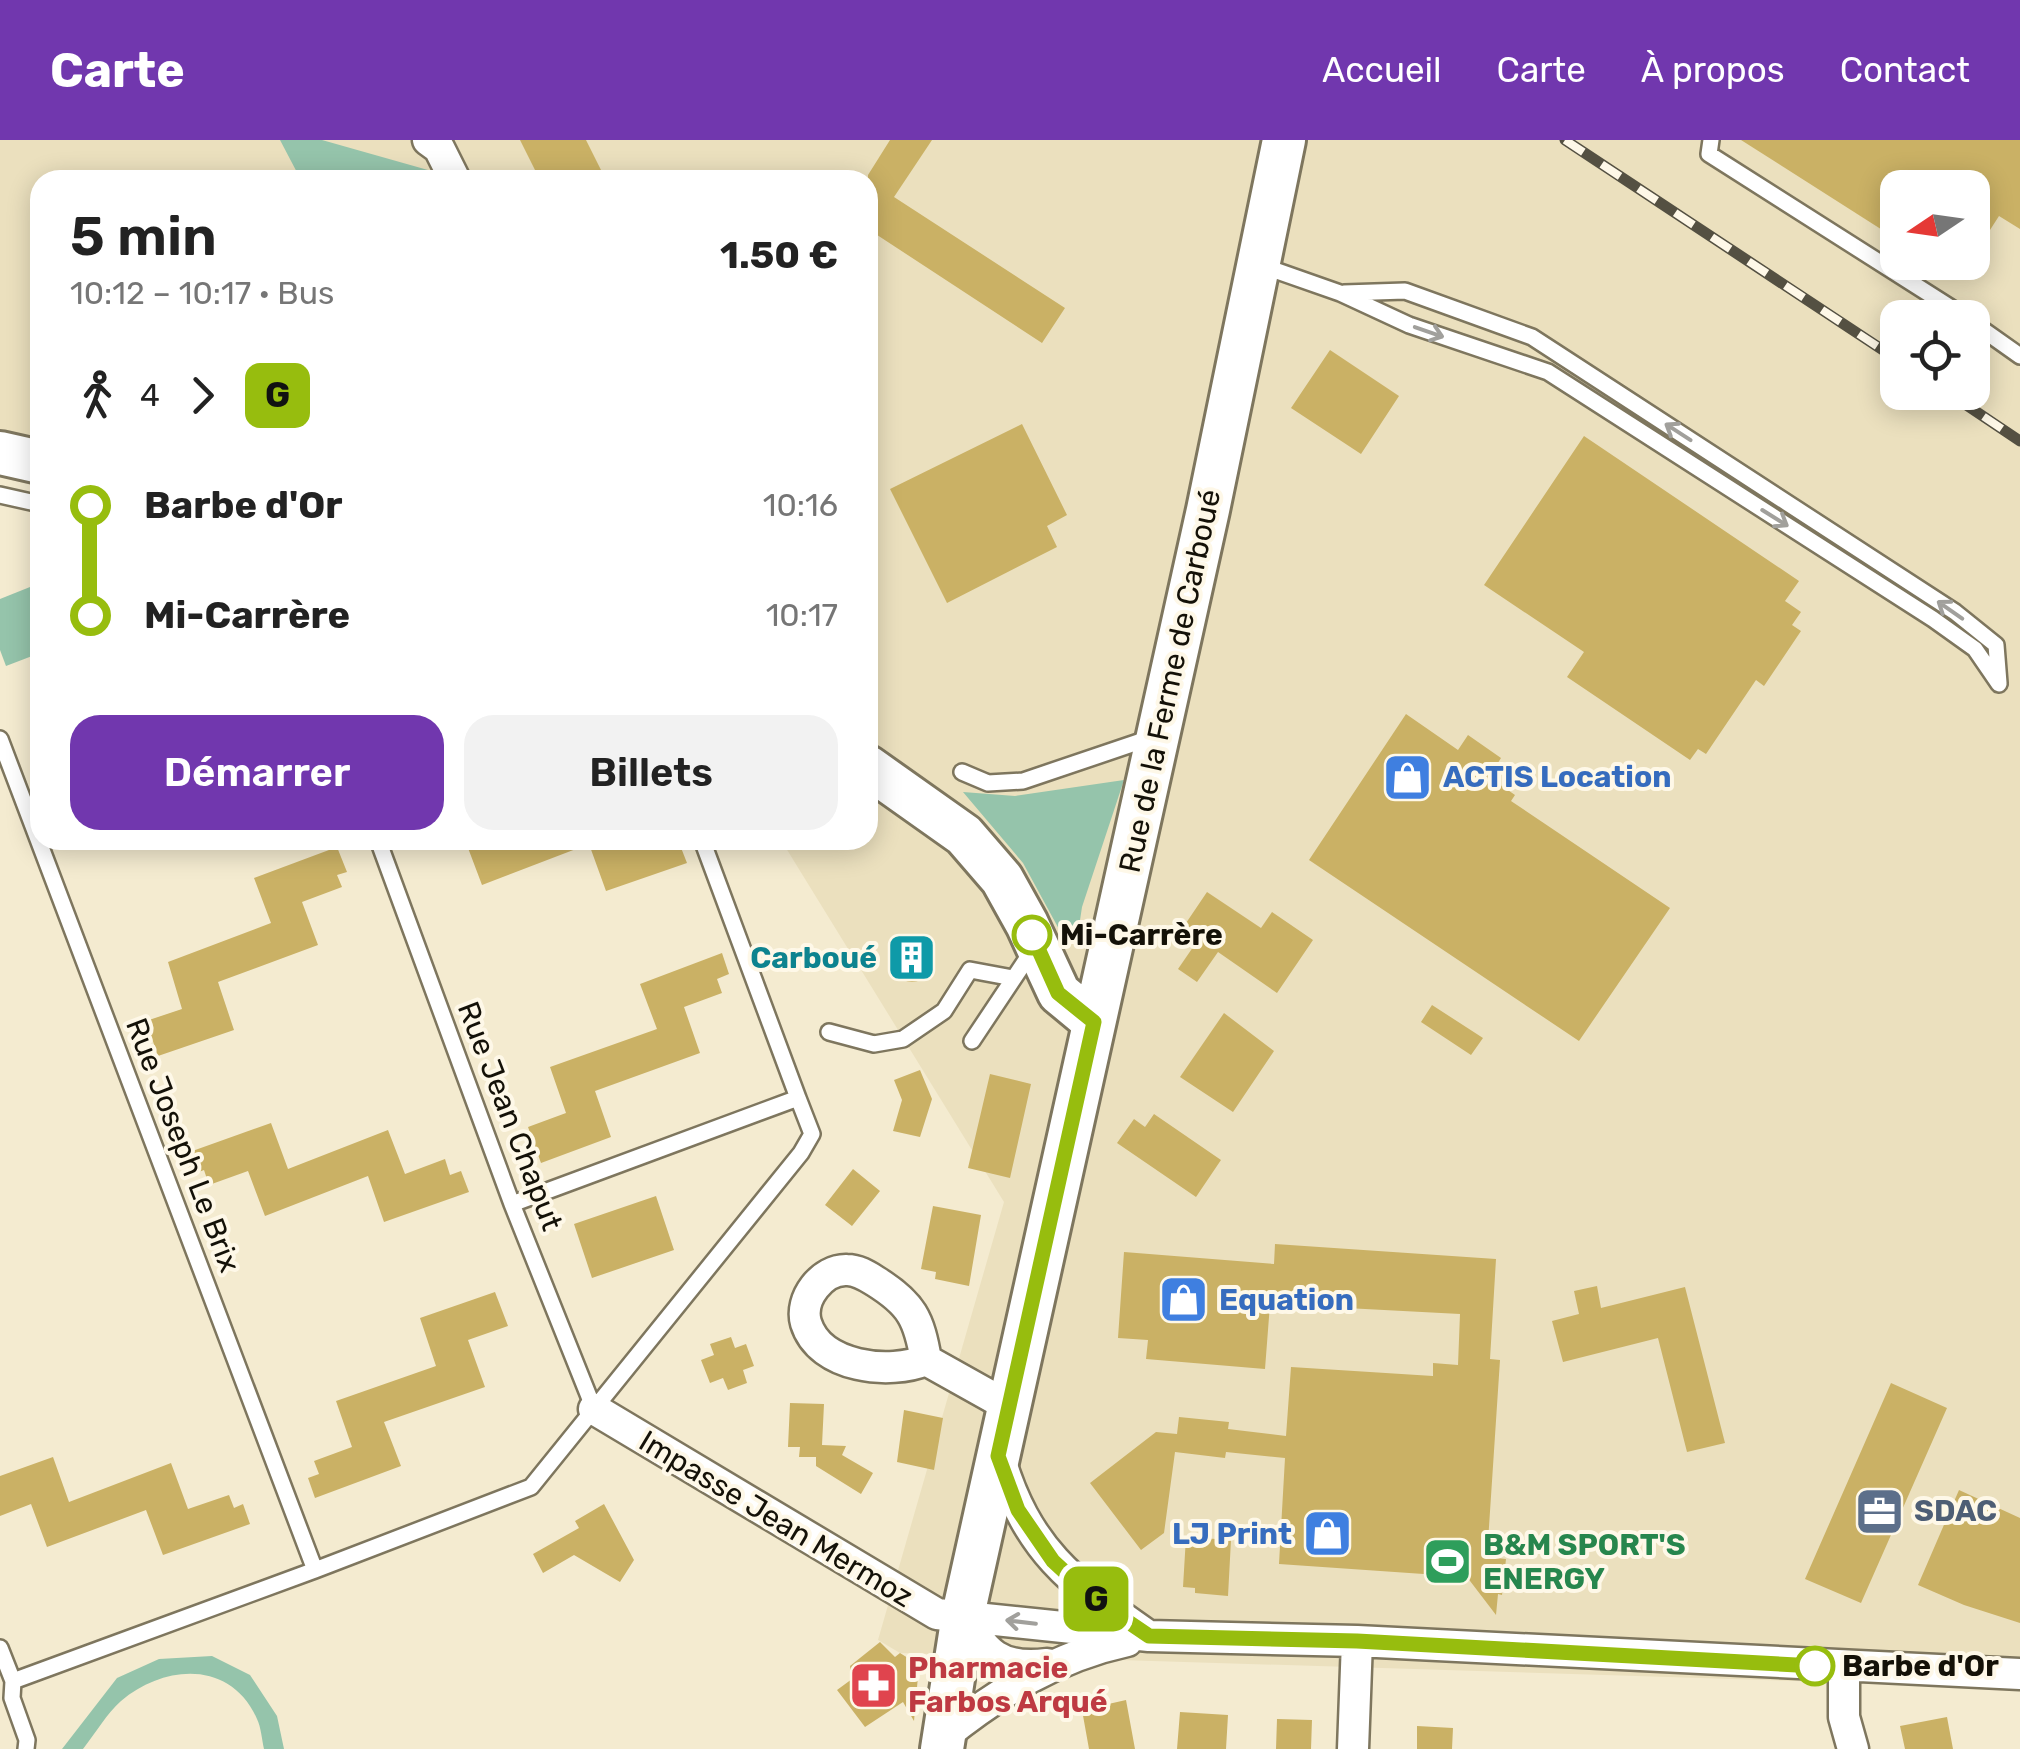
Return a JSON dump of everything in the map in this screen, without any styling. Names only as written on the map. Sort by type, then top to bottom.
[{"type":"street","points":[[428,140],[440,148],[450,170]]},
{"type":"street","name":"Rue de la Ferme de Carboué","points":[[943,1742],[963,1615],[1158,735],[1284,140]]},
{"type":"street","points":[[0,453],[30,460]]},
{"type":"street","points":[[878,774],[964,835],[1002,879],[1029,957],[1058,993],[1094,1022]]},
{"type":"street","points":[[1029,957],[1105,974]]},
{"type":"street","points":[[926,1360],[1010,1407]]},
{"type":"street","name":"Impasse Jean Mermoz","points":[[594,1409],[926,1610],[1149,1636]]},
{"type":"street","points":[[998,1456],[1018,1510],[1053,1561],[1093,1598],[1149,1636]]},
{"type":"street","points":[[963,1615],[981,1648],[1002,1662],[1064,1662]]},
{"type":"street","points":[[943,1742],[1017,1682],[1102,1646],[1149,1636],[1357,1641],[2020,1674]]},
{"type":"street","points":[[1353,1749],[1357,1641]]},
{"type":"street","points":[[1844,1668],[1844,1717],[1853,1749]]},
{"type":"lane","points":[[1712,140],[1709,154],[1939,300]]},
{"type":"lane","points":[[1258,265],[1340,293],[1408,326],[1548,372],[1933,619],[1975,649],[2000,684],[1996,644],[1954,612],[1532,337],[1405,291],[1340,293]]},
{"type":"lane","points":[[1990,334],[2020,356]]},
{"type":"lane","points":[[0,495],[30,502]]},
{"type":"lane","points":[[962,772],[988,783],[1023,781],[1158,735]]},
{"type":"lane","name":"Rue Joseph Le Brix","points":[[0,739],[30,818]]},
{"type":"lane","name":"Rue Joseph Le Brix","points":[[42,850],[315,1570]]},
{"type":"lane","name":"Rue Jean Chaput","points":[[382,850],[512,1204],[594,1409]]},
{"type":"lane","points":[[13,1681],[531,1487],[812,1134],[706,850]]},
{"type":"lane","points":[[829,1032],[874,1044],[903,1039],[944,1011],[970,970],[1029,957]]},
{"type":"lane","points":[[972,1042],[1029,957]]},
{"type":"lane","points":[[512,1204],[798,1098]]},
{"type":"lane","points":[[0,1648],[13,1681],[12,1698],[26,1749]]},
{"type":"shaded area","points":[[0,140],[2020,140],[2020,1688],[900,1653],[878,1640],[1004,1202],[787,850],[878,850],[878,170],[30,170],[30,484],[0,477]]},
{"type":"green space","points":[[280,140],[322,140],[428,170],[296,170]]},
{"type":"green space","points":[[30,587],[30,657],[6,666],[0,650],[0,599]]},
{"type":"green space","points":[[1124,780],[1079,927],[1070,936],[1060,931],[1023,863],[963,792],[1015,796]]},
{"type":"green space","points":[[212,1656],[250,1675],[277,1716],[284,1749],[264,1749],[257,1719],[231,1686],[196,1674],[157,1680],[138,1689],[116,1706],[83,1749],[62,1749],[117,1678],[159,1659]]},
{"type":"building","points":[[520,140],[586,140],[601,170],[535,170]]},
{"type":"building","points":[[890,140],[932,140],[894,197],[1065,308],[1042,343],[878,236],[878,170],[871,170]]},
{"type":"building","points":[[1741,140],[2020,140],[2020,229],[1999,216],[1990,230],[1990,170],[1880,170],[1880,229]]},
{"type":"building","points":[[1330,350],[1399,396],[1361,454],[1291,408]]},
{"type":"building","points":[[1022,424],[1067,515],[1047,526],[1057,547],[947,603],[890,489]]},
{"type":"building","points":[[1584,436],[1799,581],[1785,601],[1801,612],[1792,625],[1801,631],[1764,686],[1756,680],[1706,754],[1698,749],[1690,760],[1567,677],[1584,652],[1484,585]]},
{"type":"building","points":[[1406,714],[1458,750],[1468,735],[1501,758],[1489,777],[1515,795],[1511,801],[1670,908],[1579,1041],[1309,860]]},
{"type":"building","points":[[329,850],[338,850],[347,872],[337,875],[342,887],[302,902],[318,945],[218,982],[234,1030],[158,1056],[146,1021],[182,1009],[168,962],[271,923],[254,878]]},
{"type":"building","points":[[469,850],[573,850],[482,885]]},
{"type":"building","points":[[591,850],[682,850],[687,863],[606,891]]},
{"type":"building","points":[[1207,892],[1261,928],[1272,912],[1313,940],[1277,993],[1218,952],[1197,982],[1178,969],[1200,937],[1184,926]]},
{"type":"building","name":"Carboué","points":[[912,938],[927,945],[934,960],[927,975],[912,982],[897,975],[890,960],[897,945]]},
{"type":"building","points":[[722,953],[729,974],[717,979],[722,993],[684,1007],[700,1053],[595,1091],[611,1137],[541,1163],[528,1127],[566,1113],[550,1067],[657,1029],[640,984]]},
{"type":"building","points":[[1432,1005],[1483,1038],[1471,1055],[1421,1022]]},
{"type":"building","points":[[1224,1013],[1274,1051],[1233,1112],[1180,1077]]},
{"type":"building","points":[[920,1070],[932,1099],[920,1137],[893,1131],[902,1100],[894,1080]]},
{"type":"building","points":[[990,1074],[1031,1084],[1010,1178],[968,1168]]},
{"type":"building","points":[[1154,1114],[1221,1160],[1196,1197],[1117,1143],[1134,1119],[1145,1127]]},
{"type":"building","points":[[271,1123],[288,1169],[388,1130],[405,1174],[445,1159],[450,1175],[461,1171],[469,1192],[384,1222],[368,1176],[265,1216],[248,1171],[209,1185],[204,1170],[191,1175],[184,1154]]},
{"type":"building","points":[[853,1169],[880,1191],[852,1226],[825,1205]]},
{"type":"building","points":[[656,1196],[674,1250],[592,1278],[574,1224]]},
{"type":"building","points":[[933,1206],[981,1215],[969,1286],[935,1279],[936,1272],[921,1269]]},
{"type":"building","points":[[1275,1244],[1496,1259],[1490,1359],[1500,1360],[1487,1557],[1506,1559],[1496,1615],[1467,1577],[1279,1564],[1285,1458],[1226,1452],[1225,1458],[1175,1452],[1164,1533],[1141,1550],[1090,1483],[1156,1432],[1177,1434],[1179,1417],[1229,1422],[1228,1429],[1286,1436],[1291,1367],[1433,1376],[1433,1363],[1458,1365],[1460,1314],[1270,1304],[1265,1369],[1146,1359],[1148,1340],[1118,1338],[1124,1252],[1274,1264]]},
{"type":"building","points":[[1597,1286],[1601,1308],[1685,1287],[1725,1443],[1687,1452],[1658,1338],[1563,1362],[1552,1321],[1579,1314],[1574,1291]]},
{"type":"building","points":[[495,1292],[508,1326],[468,1340],[485,1387],[384,1422],[401,1466],[315,1498],[308,1478],[319,1474],[314,1461],[352,1447],[336,1401],[436,1366],[420,1318]]},
{"type":"building","points":[[731,1337],[735,1348],[746,1344],[754,1366],[743,1370],[747,1383],[728,1390],[723,1378],[710,1383],[701,1360],[714,1355],[710,1344]]},
{"type":"building","points":[[1891,1383],[1947,1408],[1861,1603],[1805,1579]]},
{"type":"building","points":[[790,1403],[824,1404],[822,1445],[846,1446],[842,1455],[873,1473],[861,1494],[816,1466],[816,1457],[799,1457],[800,1447],[788,1447]]},
{"type":"building","points":[[904,1410],[943,1418],[934,1470],[897,1462]]},
{"type":"building","points":[[53,1457],[69,1502],[171,1463],[188,1509],[229,1495],[234,1508],[243,1504],[250,1524],[163,1555],[146,1510],[47,1547],[31,1504],[0,1516],[0,1476]]},
{"type":"building","points":[[1959,1490],[2020,1518],[2020,1623],[1918,1585]]},
{"type":"building","points":[[604,1504],[634,1560],[620,1582],[574,1555],[543,1573],[533,1554],[579,1528],[575,1521]]},
{"type":"building","points":[[1186,1537],[1231,1540],[1228,1596],[1195,1593],[1195,1588],[1183,1587]]},
{"type":"building","points":[[880,1642],[895,1657],[900,1653],[919,1665],[914,1721],[903,1702],[865,1727],[837,1690],[852,1679],[850,1666]]},
{"type":"building","points":[[1126,1700],[1135,1749],[1089,1749],[1082,1710]]},
{"type":"building","points":[[1180,1712],[1228,1715],[1226,1749],[1177,1749]]},
{"type":"building","points":[[1947,1717],[1953,1749],[1905,1749],[1900,1726]]},
{"type":"building","points":[[1277,1719],[1312,1720],[1311,1749],[1276,1749]]},
{"type":"building","points":[[1417,1726],[1453,1728],[1452,1749],[1417,1749]]},
{"type":"railway","points":[[1565,140],[1880,348]]},
{"type":"railway","points":[[1974,410],[2020,441]]},
{"type":"bus line","name":"G","points":[[1032,935],[1058,993],[1094,1022],[998,1456],[1018,1510],[1034,1537],[1074,1581],[1149,1636],[1357,1641],[1815,1666]]},
{"type":"place","name":"ACTIS Location","points":[[1408,777]]},
{"type":"place","name":"Mi-Carrère","points":[[1032,935]]},
{"type":"place","name":"Carboué","points":[[912,958]]},
{"type":"place","name":"Equation","points":[[1184,1300]]},
{"type":"place","name":"SDAC","points":[[1879,1511]]},
{"type":"place","name":"LJ Print","points":[[1327,1534]]},
{"type":"place","name":"B&M SPORT'S ENERGY","points":[[1448,1562]]},
{"type":"place","name":"Barbe d'Or","points":[[1815,1666]]},
{"type":"place","name":"Pharmacie Farbos Arqué","points":[[873,1685]]}]
